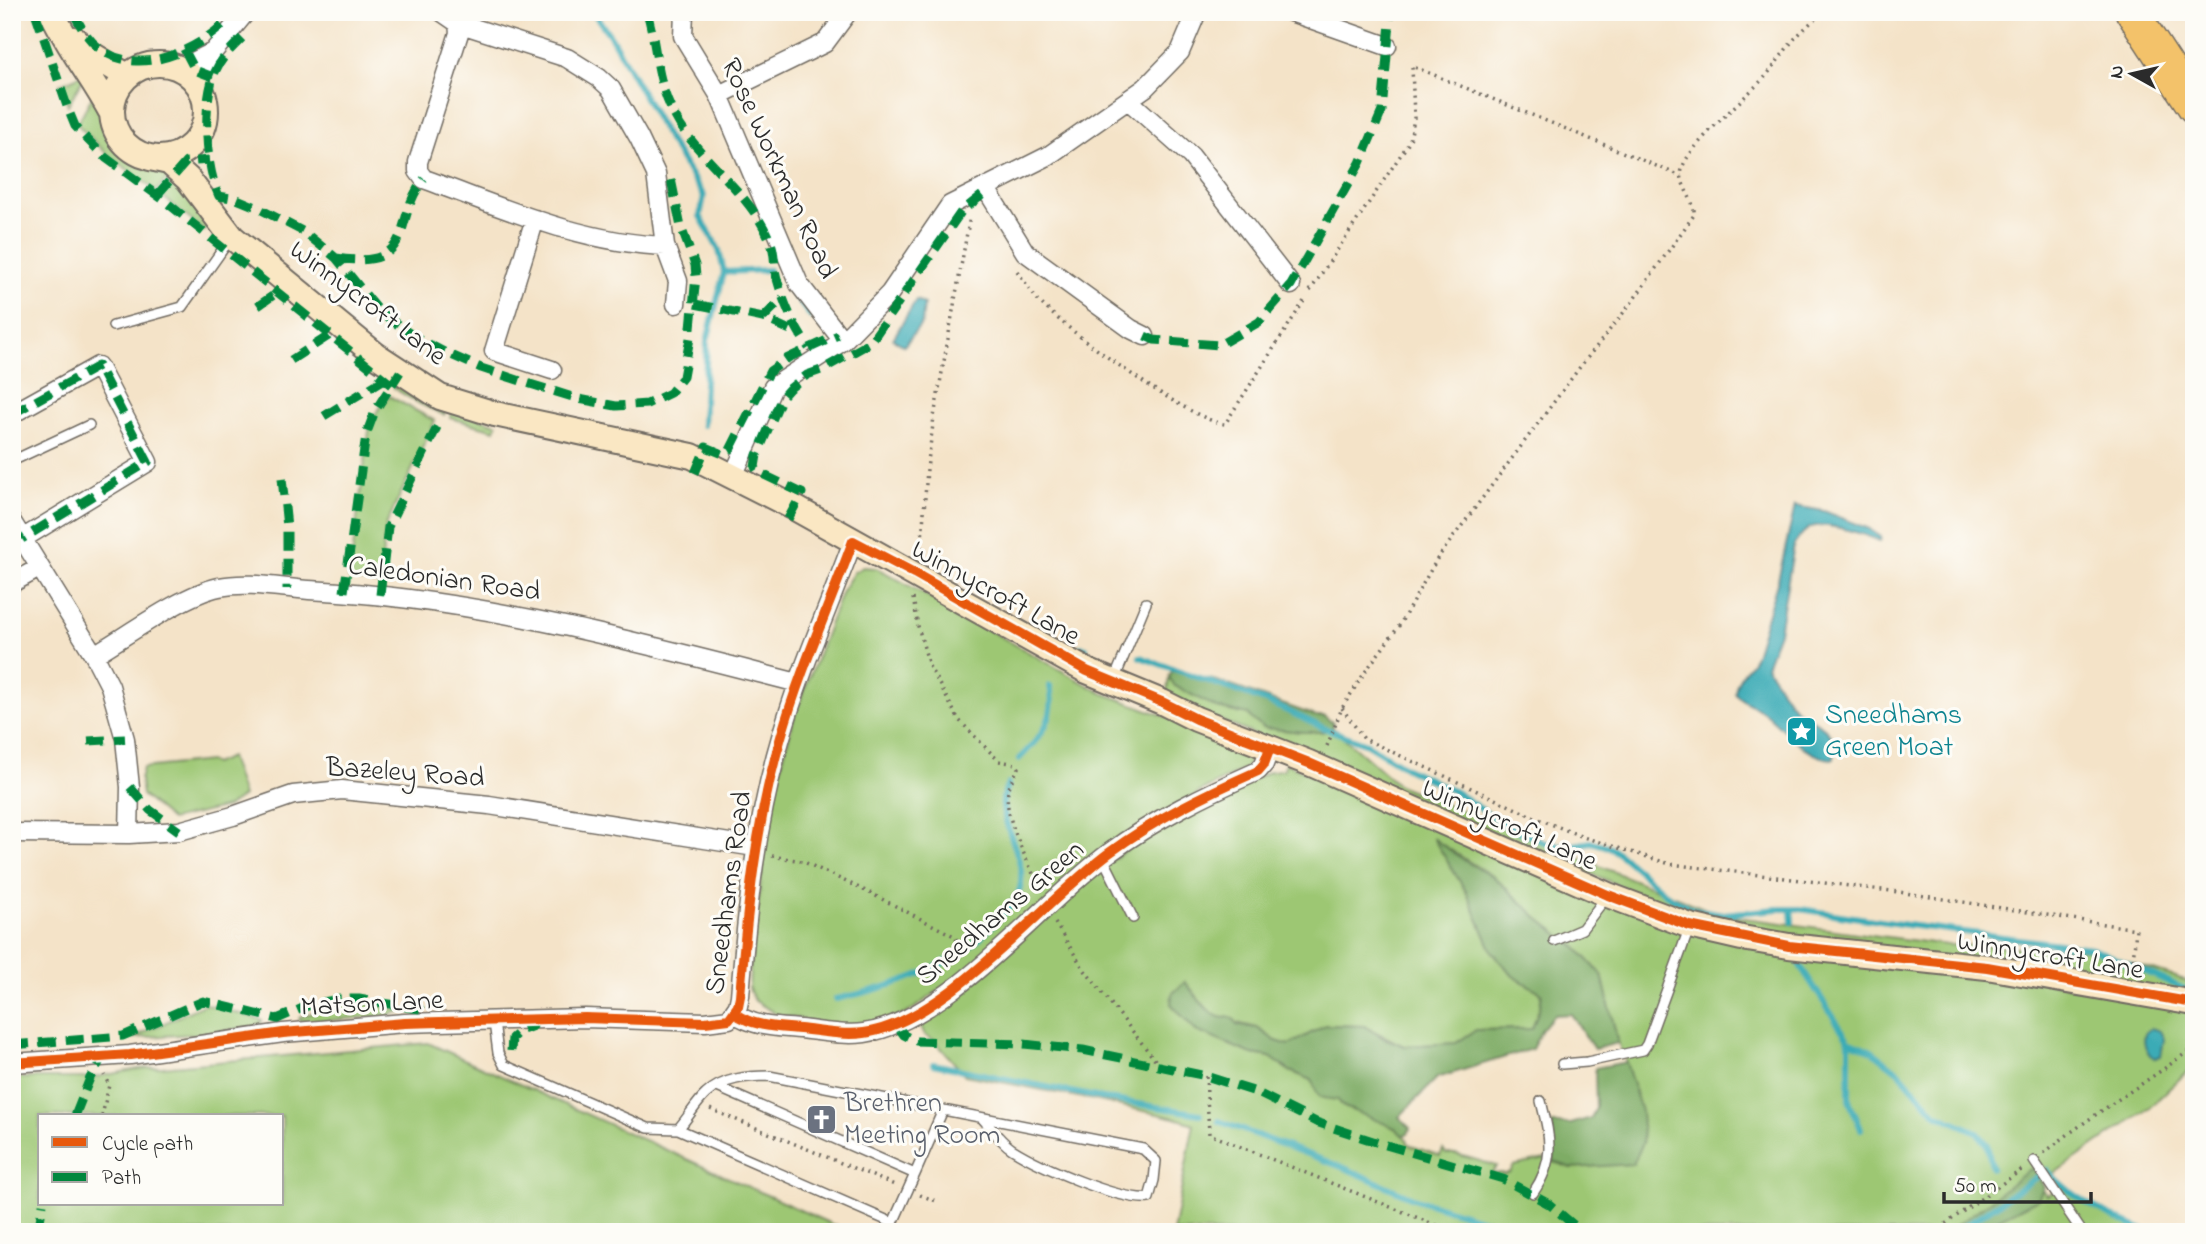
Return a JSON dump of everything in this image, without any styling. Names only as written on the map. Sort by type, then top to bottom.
[{"type":"highway","points":[[2133,12],[2194,107]]},
{"type":"street","points":[[188,76],[213,52],[246,12]]},
{"type":"street","points":[[443,12],[458,23],[567,58],[611,89],[656,174],[665,246],[678,281],[676,304]]},
{"type":"street","name":"Rose Workman Road","points":[[684,12],[683,36],[719,95],[799,284],[843,341]]},
{"type":"street","points":[[719,95],[825,43],[848,12]]},
{"type":"street","points":[[733,476],[773,387],[843,341],[890,293],[950,205],[1048,156],[1145,88],[1180,52],[1197,12]]},
{"type":"street","points":[[1292,12],[1387,46]]},
{"type":"street","points":[[55,18],[92,54],[127,76]]},
{"type":"street","points":[[55,18],[110,110],[115,130],[123,143],[135,153],[150,158],[165,158],[180,153],[193,144],[202,131],[206,116],[205,100],[188,76],[167,64],[141,67],[127,76],[118,89],[110,110]]},
{"type":"street","points":[[458,23],[459,33],[418,162],[418,171],[424,179],[536,219],[606,240],[630,245],[665,246]]},
{"type":"street","points":[[1128,100],[1191,156],[1291,285]]},
{"type":"street","name":"Winnycroft Lane","points":[[193,144],[211,209]]},
{"type":"street","name":"Winnycroft Lane","points":[[150,158],[170,162],[188,179],[232,237],[376,355],[440,397],[495,414],[692,456],[795,508],[853,541],[917,566],[1087,671],[1196,719],[1362,786],[1608,895],[1690,926],[1789,946],[1987,967],[2194,1003]]},
{"type":"street","points":[[985,187],[1025,252],[1131,329],[1145,336]]},
{"type":"street","points":[[536,219],[494,351],[552,370]]},
{"type":"street","points":[[12,414],[98,366],[148,463],[22,539]]},
{"type":"street","points":[[12,522],[94,655],[110,686],[125,739],[130,787],[129,834]]},
{"type":"street","name":"Sneedhams Road","points":[[734,1013],[740,996],[755,847],[772,768],[798,683],[853,541]]},
{"type":"street","points":[[12,583],[39,568]]},
{"type":"street","name":"Caledonian Road","points":[[94,655],[186,600],[207,590],[234,585],[380,596],[556,623],[798,683]]},
{"type":"street","name":"Sneedhams Green","points":[[734,1013],[760,1025],[820,1031],[863,1033],[896,1024],[939,1000],[1064,890],[1150,825],[1258,771],[1264,765],[1270,748]]},
{"type":"street","name":"Bazeley Road","points":[[12,833],[129,834],[179,831],[293,795],[342,790],[489,805],[755,847]]},
{"type":"street","name":"Matson Lane","points":[[12,1063],[130,1055],[283,1033],[405,1023],[585,1018],[705,1022],[725,1020],[734,1013]]},
{"type":"lane","points":[[113,326],[183,307],[232,237]]},
{"type":"lane","points":[[12,461],[89,425]]},
{"type":"lane","points":[[1114,682],[1146,603]]},
{"type":"lane","points":[[1103,858],[1133,918]]},
{"type":"lane","points":[[1554,940],[1582,929],[1608,895]]},
{"type":"lane","points":[[1562,1064],[1587,1062],[1643,1050],[1690,926]]},
{"type":"lane","points":[[494,1022],[498,1053],[503,1065],[648,1128],[678,1129],[893,1223],[943,1110]]},
{"type":"lane","points":[[678,1129],[706,1094],[727,1081],[749,1076],[769,1076],[1143,1149],[1156,1161],[1149,1198],[1135,1199],[1084,1183],[1010,1149],[982,1118]]},
{"type":"lane","points":[[717,1087],[915,1174]]},
{"type":"lane","points":[[1533,1193],[1549,1161],[1549,1137],[1541,1101]]},
{"type":"lane","points":[[2034,1161],[2080,1229]]},
{"type":"path","points":[[1333,731],[1342,708],[1399,626],[1437,559],[1580,367],[1632,302],[1694,215],[1695,208],[1685,191],[1681,176],[1686,159],[1703,138],[1766,76],[1793,40],[1822,12]]},
{"type":"path","points":[[1011,261],[1037,298],[1066,325],[1148,385],[1204,419],[1226,424],[1295,314],[1410,141],[1414,118],[1412,66],[1681,176]]},
{"type":"path","points":[[971,215],[934,417],[917,566],[910,586],[918,626],[929,666],[959,720],[999,761],[1016,764],[1019,768],[1009,788],[1007,801],[1014,832],[1025,852],[1045,909],[1083,968],[1159,1065]]},
{"type":"path","points":[[1342,708],[1364,739],[1583,837],[1670,864],[1899,892],[2136,929],[2133,964]]},
{"type":"path","points":[[755,847],[763,855],[802,861],[949,933],[980,965]]},
{"type":"path","points":[[1934,1232],[2034,1161],[2085,1120],[2194,1047]]},
{"type":"path","points":[[102,1114],[108,1085],[104,1074]]},
{"type":"path","points":[[1206,1076],[1209,1134],[1453,1232]]},
{"type":"path","points":[[698,1104],[939,1202]]},
{"type":"green space","points":[[83,74],[84,77],[68,105],[60,84]]},
{"type":"green space","points":[[93,95],[105,112],[111,131],[124,149],[140,159],[173,172],[156,191],[107,154],[77,124]]},
{"type":"green space","points":[[177,175],[209,227],[204,231],[161,195]]},
{"type":"green space","points":[[396,381],[448,407],[444,415],[394,388]]},
{"type":"green space","points":[[389,396],[435,421],[386,525],[379,584],[349,579],[369,431],[373,417]]},
{"type":"green space","points":[[452,410],[497,424],[495,430],[450,418]]},
{"type":"green space","points":[[863,567],[876,568],[886,573],[1102,693],[1249,752],[1249,760],[1244,769],[1198,793],[997,949],[906,1014],[848,1029],[776,1014],[754,1000],[749,989],[768,824],[794,718],[842,591],[854,572]]},
{"type":"green space","points":[[1172,671],[1217,681],[1316,716],[1324,716],[1333,723],[1333,728],[1322,732],[1302,732],[1265,728],[1248,715],[1217,708],[1175,686],[1169,677]]},
{"type":"green space","points":[[1169,677],[1175,686],[1217,708],[1248,715],[1265,728],[1302,732],[1333,728],[1398,785],[1721,915],[1947,945],[2091,950],[2194,983],[2194,995],[1770,934],[1686,913],[1166,698]]},
{"type":"green space","points":[[230,757],[243,796],[227,807],[171,820],[142,795],[140,780],[143,768],[209,761],[214,764]]},
{"type":"green space","points":[[1285,763],[1629,908],[2194,1008],[2194,1065],[2150,1107],[2039,1184],[2047,1196],[2060,1186],[2148,1232],[1173,1232],[1194,1124],[1099,1101],[965,1075],[935,1041],[925,1035],[921,1027],[926,1016],[1072,891],[1150,832],[1268,772],[1284,769]],"holes":[[[1435,840],[1495,878],[1538,918],[1577,948],[1602,975],[1618,1043],[1626,1062],[1572,1168],[1545,1159],[1514,1166],[1510,1172],[1503,1175],[1491,1173],[1497,1166],[1456,1154],[1446,1154],[1443,1150],[1440,1156],[1409,1145],[1399,1131],[1342,1106],[1339,1100],[1312,1080],[1290,1071],[1270,1057],[1252,1054],[1196,1031],[1171,1004],[1185,982],[1214,1017],[1257,1028],[1276,1041],[1289,1045],[1327,1025],[1364,1026],[1404,1046],[1456,1043],[1476,1030],[1532,1029],[1542,993],[1513,976],[1492,951],[1467,893]]]},
{"type":"green space","points":[[1433,838],[1495,878],[1538,918],[1577,948],[1602,975],[1618,1043],[1594,1049],[1571,1014],[1554,1015],[1542,1029],[1532,1049],[1437,1078],[1399,1117],[1410,1128],[1408,1134],[1402,1135],[1395,1128],[1342,1106],[1338,1100],[1320,1097],[1312,1080],[1290,1071],[1270,1057],[1252,1054],[1196,1031],[1171,1004],[1172,994],[1185,982],[1216,1016],[1229,1017],[1235,1020],[1237,1025],[1257,1028],[1276,1041],[1289,1045],[1326,1025],[1364,1026],[1404,1046],[1456,1043],[1476,1030],[1532,1029],[1542,993],[1513,976],[1492,951],[1467,893]]},
{"type":"green space","points":[[348,1001],[407,1010],[382,1016],[299,1021],[300,1017]]},
{"type":"green space","points":[[205,1004],[262,1020],[261,1026],[132,1038]]},
{"type":"green space","points":[[428,1043],[849,1232],[12,1232],[12,1078],[90,1078],[139,1069]]},
{"type":"green space","points":[[1626,1062],[1641,1111],[1643,1143],[1633,1164],[1572,1168],[1554,1162],[1552,1124],[1571,1124],[1591,1118],[1596,1108],[1595,1068]]},
{"type":"green space","points":[[2029,1169],[2034,1170],[2044,1187],[2038,1199],[1978,1232],[1946,1232],[1985,1205]]},
{"type":"water","points":[[916,300],[924,304],[922,323],[904,346],[893,339]]},
{"type":"water","points":[[1795,506],[1824,511],[1867,528],[1881,537],[1880,541],[1830,526],[1811,527],[1803,534],[1794,545],[1779,632],[1766,666],[1794,707],[1828,732],[1834,747],[1834,759],[1823,758],[1804,748],[1762,711],[1735,693],[1738,682],[1755,655],[1778,580]]},
{"type":"water","points":[[2151,1028],[2160,1031],[2164,1039],[2161,1056],[2155,1058],[2149,1054],[2145,1044],[2145,1033]]},
{"type":"waterway","points":[[593,12],[611,37],[667,137],[704,196],[700,216],[719,250],[724,272],[707,341],[703,425]]},
{"type":"waterway","points":[[724,272],[769,270]]},
{"type":"waterway","points":[[784,272],[794,295],[811,317]]},
{"type":"waterway","points":[[1081,647],[1086,648]]},
{"type":"waterway","points":[[1140,657],[1270,703],[1367,744],[1406,768],[1455,792],[1507,826],[1549,844],[1568,846],[1592,842],[1606,846],[1617,852],[1671,898],[1693,909],[1723,914],[1800,909],[2092,948],[2189,991]]},
{"type":"waterway","points":[[1019,759],[1040,735],[1049,717],[1052,697],[1050,686]]},
{"type":"waterway","points":[[836,999],[897,983],[941,965],[979,939],[1014,901],[1020,890],[1021,878],[1003,806],[1008,784]]},
{"type":"waterway","points":[[1791,909],[1792,922]]},
{"type":"waterway","points":[[1796,953],[1799,964],[1849,1041],[1849,1100],[1861,1129]]},
{"type":"waterway","points":[[1849,1041],[1872,1051],[1899,1072],[1936,1114],[1977,1132],[1987,1144],[1992,1168]]},
{"type":"waterway","points":[[933,1064],[1101,1098],[1200,1114]]},
{"type":"waterway","points":[[1219,1121],[1347,1169],[1413,1198],[1521,1232]]},
{"type":"waterway","points":[[1956,1232],[2047,1170],[2080,1199],[2148,1232]]},
{"type":"marked path","points":[[35,12],[68,109],[75,126],[87,139],[106,158],[165,201],[392,385]]},
{"type":"marked path","points":[[73,12],[85,33],[103,51],[137,61],[156,59],[192,46],[223,25],[235,12]]},
{"type":"marked path","points":[[647,12],[662,83],[672,110],[691,140],[753,210],[763,226],[772,247],[776,275],[785,304],[809,348]]},
{"type":"marked path","points":[[1145,336],[1154,340],[1219,345],[1259,322],[1291,285],[1360,163],[1382,111],[1391,12]]},
{"type":"marked path","points":[[242,38],[217,67],[208,100],[208,152],[219,196],[237,199],[256,207],[304,232],[336,258],[379,311],[412,335],[481,368],[579,399],[616,406],[647,404],[670,393],[683,377],[696,276],[695,265],[681,227],[671,179]]},
{"type":"marked path","points":[[184,49],[195,70],[213,77]]},
{"type":"marked path","points":[[157,195],[186,162],[209,160]]},
{"type":"marked path","points":[[336,258],[362,260],[380,256],[392,249],[399,238],[414,195],[424,179]]},
{"type":"marked path","points":[[788,519],[802,493],[758,472],[755,467],[757,455],[782,397],[807,375],[870,343],[961,212],[982,195]]},
{"type":"marked path","points":[[258,306],[278,292]]},
{"type":"marked path","points":[[763,318],[783,298]]},
{"type":"marked path","points":[[695,304],[763,318],[799,334]]},
{"type":"marked path","points":[[291,360],[330,335]]},
{"type":"marked path","points":[[695,473],[706,447],[723,454],[730,450],[770,371],[788,358],[838,335]]},
{"type":"marked path","points":[[12,414],[98,366],[148,462],[22,539]]},
{"type":"marked path","points":[[344,592],[366,435],[375,411],[400,372]]},
{"type":"marked path","points":[[324,416],[383,380]]},
{"type":"marked path","points":[[380,595],[388,527],[441,419]]},
{"type":"marked path","points":[[282,478],[287,527],[287,589]]},
{"type":"marked path","points":[[88,741],[125,739]]},
{"type":"marked path","points":[[130,787],[150,810],[179,831]]},
{"type":"marked path","points":[[12,1045],[123,1036],[203,1001],[277,1019],[312,1004],[359,999],[420,1009],[425,1023]]},
{"type":"marked path","points":[[511,1051],[512,1038],[520,1031],[533,1026],[533,1023]]},
{"type":"marked path","points":[[896,1024],[904,1035],[916,1041],[1023,1044],[1083,1050],[1206,1076],[1256,1092],[1316,1122],[1503,1179],[1549,1204],[1582,1232]]},
{"type":"marked path","points":[[76,1114],[90,1078],[103,1056]]},
{"type":"marked path","points":[[38,1232],[43,1206]]},
{"type":"cycle path","points":[[12,1063],[130,1055],[283,1033],[405,1023],[585,1018],[705,1022],[729,1019],[738,1006],[740,996],[754,866],[772,769],[797,687],[853,541],[1087,671],[1196,719],[1309,763],[1608,895],[1690,926],[1789,946],[1987,967],[2194,1003]]},
{"type":"cycle path","points":[[734,1013],[766,1026],[840,1034],[864,1033],[895,1024],[927,1007],[960,984],[1083,874],[1126,841],[1181,808],[1258,771],[1270,748]]},
{"type":"place","name":"Sneedhams Green Moat","points":[[1802,732]]},
{"type":"place","name":"Brethren Meeting Room","points":[[821,1120]]}]
